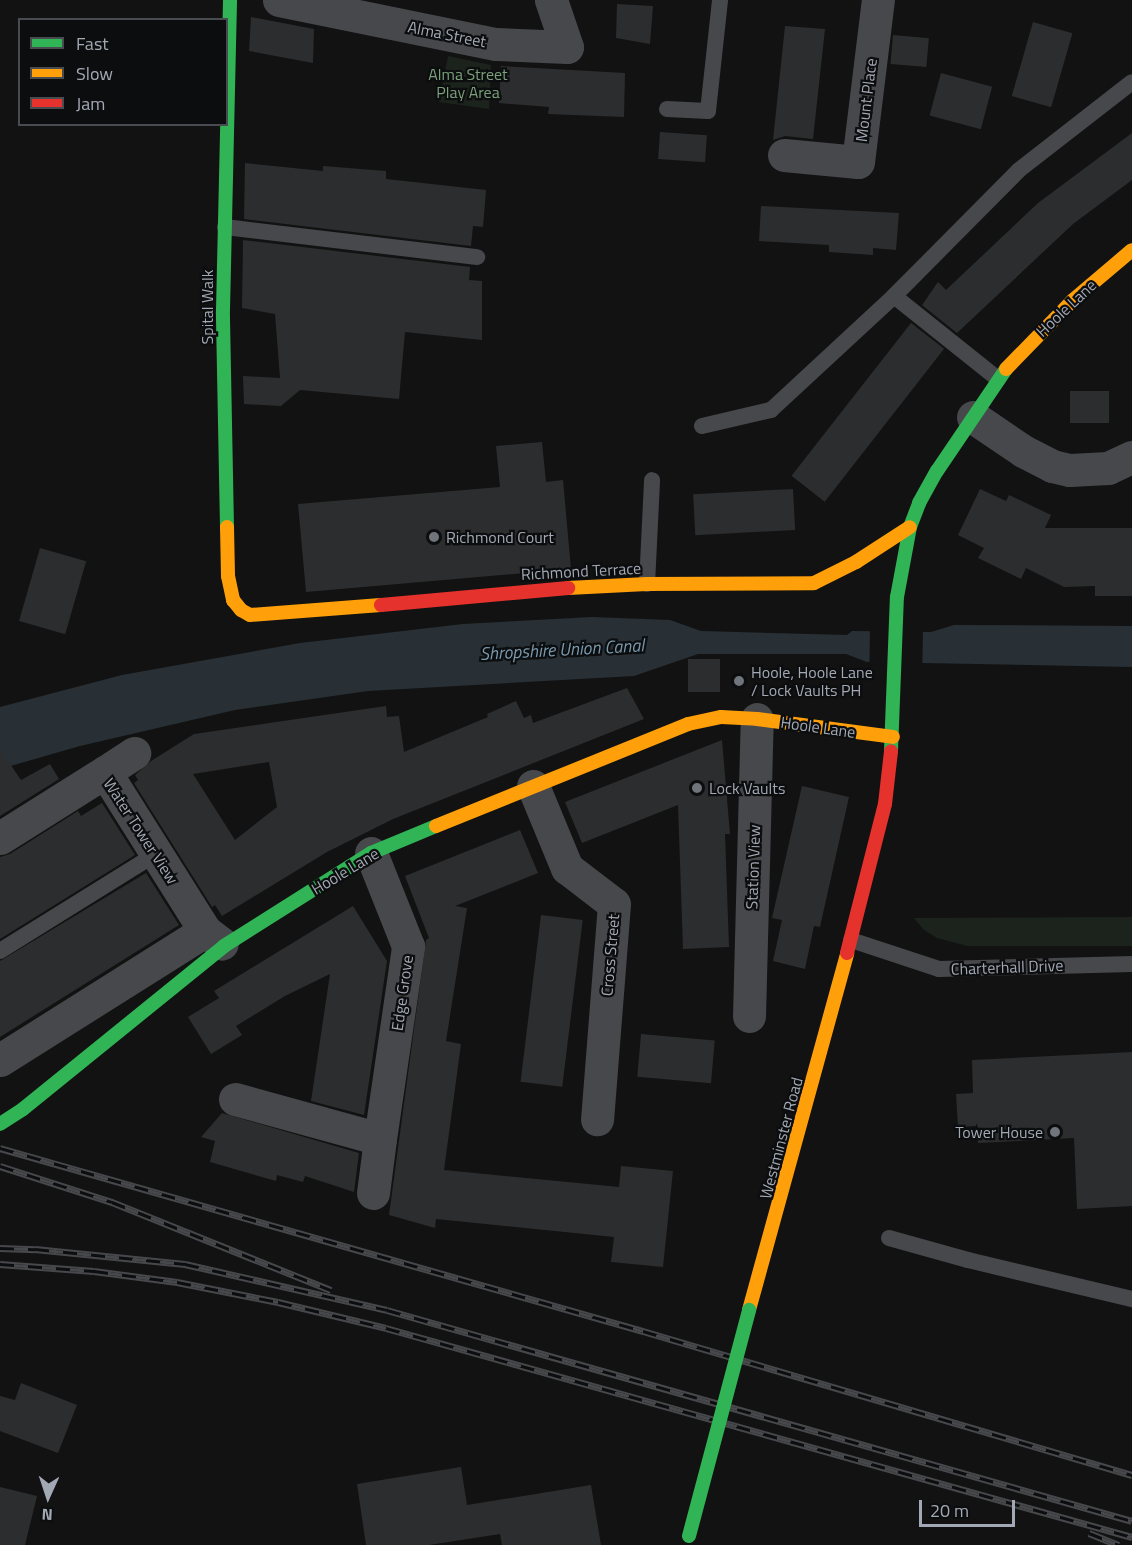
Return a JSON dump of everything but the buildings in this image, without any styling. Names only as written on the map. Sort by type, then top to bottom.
[{"type":"street","name":"Spital Walk","points":[[228,91],[230,0]]},
{"type":"street","name":"Alma Street","points":[[279,0],[496,44],[567,47],[551,0]]},
{"type":"street","name":"Mount Place","points":[[784,155],[858,162],[878,0]]},
{"type":"street","name":"Spital Walk","points":[[227,126],[223,310],[228,576],[233,600],[242,610]]},
{"type":"street","name":"Hoole Lane","points":[[0,1060],[214,938],[371,853],[688,724],[721,717],[757,719],[893,737],[897,681],[897,607],[902,561],[910,527],[933,479],[998,379],[1031,341],[1064,308],[1132,250]]},
{"type":"street","points":[[973,417],[1023,451],[1052,466],[1070,470],[1108,468],[1132,457]]},
{"type":"street","name":"Richmond Terrace","points":[[242,610],[250,615],[283,614],[512,591],[647,584],[814,583],[856,562],[910,527]]},
{"type":"street","name":"Station View","points":[[749,1016],[757,719]]},
{"type":"street","name":"Westminster Road","points":[[688,1541],[851,940],[885,804],[893,737]]},
{"type":"street","points":[[105,772],[134,753]]},
{"type":"street","name":"Water Tower View","points":[[0,838],[105,772],[156,854],[214,938]]},
{"type":"street","name":"Cross Street","points":[[533,786],[567,868],[615,904],[597,1119]]},
{"type":"street","name":"Edge Grove","points":[[371,853],[408,946],[373,1193]]},
{"type":"street","name":"Hoole Lane","points":[[0,1124],[23,1109],[214,938]]},
{"type":"street","points":[[235,1099],[380,1139]]},
{"type":"lane","points":[[668,109],[708,111],[720,0]]},
{"type":"lane","points":[[702,426],[771,410],[894,296],[1019,170],[1132,82]]},
{"type":"lane","points":[[225,227],[477,257]]},
{"type":"lane","points":[[894,296],[998,379]]},
{"type":"lane","points":[[647,584],[652,480]]},
{"type":"lane","points":[[0,951],[156,854]]},
{"type":"lane","name":"Charterhall Drive","points":[[851,940],[939,969],[1132,964]]},
{"type":"lane","points":[[889,1238],[968,1260],[1132,1299]]},
{"type":"green space","name":"Alma Street Play Area","points":[[448,56],[491,65],[489,109],[439,102]]},
{"type":"green space","points":[[1132,917],[1132,946],[967,946],[937,938],[924,930],[914,918]]},
{"type":"water","name":"Shropshire Union Canal","points":[[592,617],[670,620],[701,631],[847,635],[852,631],[931,632],[954,625],[1132,626],[1132,667],[867,662],[846,654],[698,654],[634,676],[368,691],[235,710],[80,746],[0,769],[0,707],[122,675],[300,643],[463,624]]},
{"type":"pier","points":[[870,628],[923,629],[922,666],[869,665]]},
{"type":"railway","points":[[0,1148],[643,1331],[1132,1475]]},
{"type":"railway","points":[[0,1166],[112,1202],[331,1290]]},
{"type":"railway","points":[[0,1248],[35,1249],[185,1264],[387,1310],[1132,1521]]},
{"type":"railway","points":[[0,1264],[94,1271],[177,1282],[278,1302],[386,1328],[1132,1537]]},
{"type":"railway","points":[[1089,1533],[1119,1545]]},
{"type":"traffic: fast","points":[[228,89],[230,0]]},
{"type":"traffic: fast","points":[[227,126],[223,310],[227,527]]},
{"type":"traffic: fast","points":[[891,751],[897,597],[910,527],[919,503],[937,471],[1006,369]]},
{"type":"traffic: fast","points":[[0,1124],[23,1109],[224,946],[371,853],[436,826]]},
{"type":"traffic: fast","points":[[689,1536],[749,1310]]},
{"type":"traffic: slow","points":[[1006,369],[1073,300],[1132,250]]},
{"type":"traffic: slow","points":[[227,527],[228,576],[233,600],[241,610],[250,615],[381,605]]},
{"type":"traffic: slow","points":[[568,588],[647,584],[814,583],[856,562],[910,527]]},
{"type":"traffic: slow","points":[[436,826],[688,724],[721,717],[757,719],[893,737]]},
{"type":"traffic: slow","points":[[749,1310],[847,953]]},
{"type":"traffic: jam","points":[[381,605],[568,588]]},
{"type":"traffic: jam","points":[[847,953],[885,804],[891,751]]},
{"type":"place","name":"Richmond Court","points":[[434,537]]},
{"type":"place","name":"Hoole, Hoole Lane / Lock Vaults PH","points":[[739,681]]},
{"type":"place","name":"Lock Vaults","points":[[697,788]]},
{"type":"place","name":"Tower House","points":[[1055,1132]]}]
